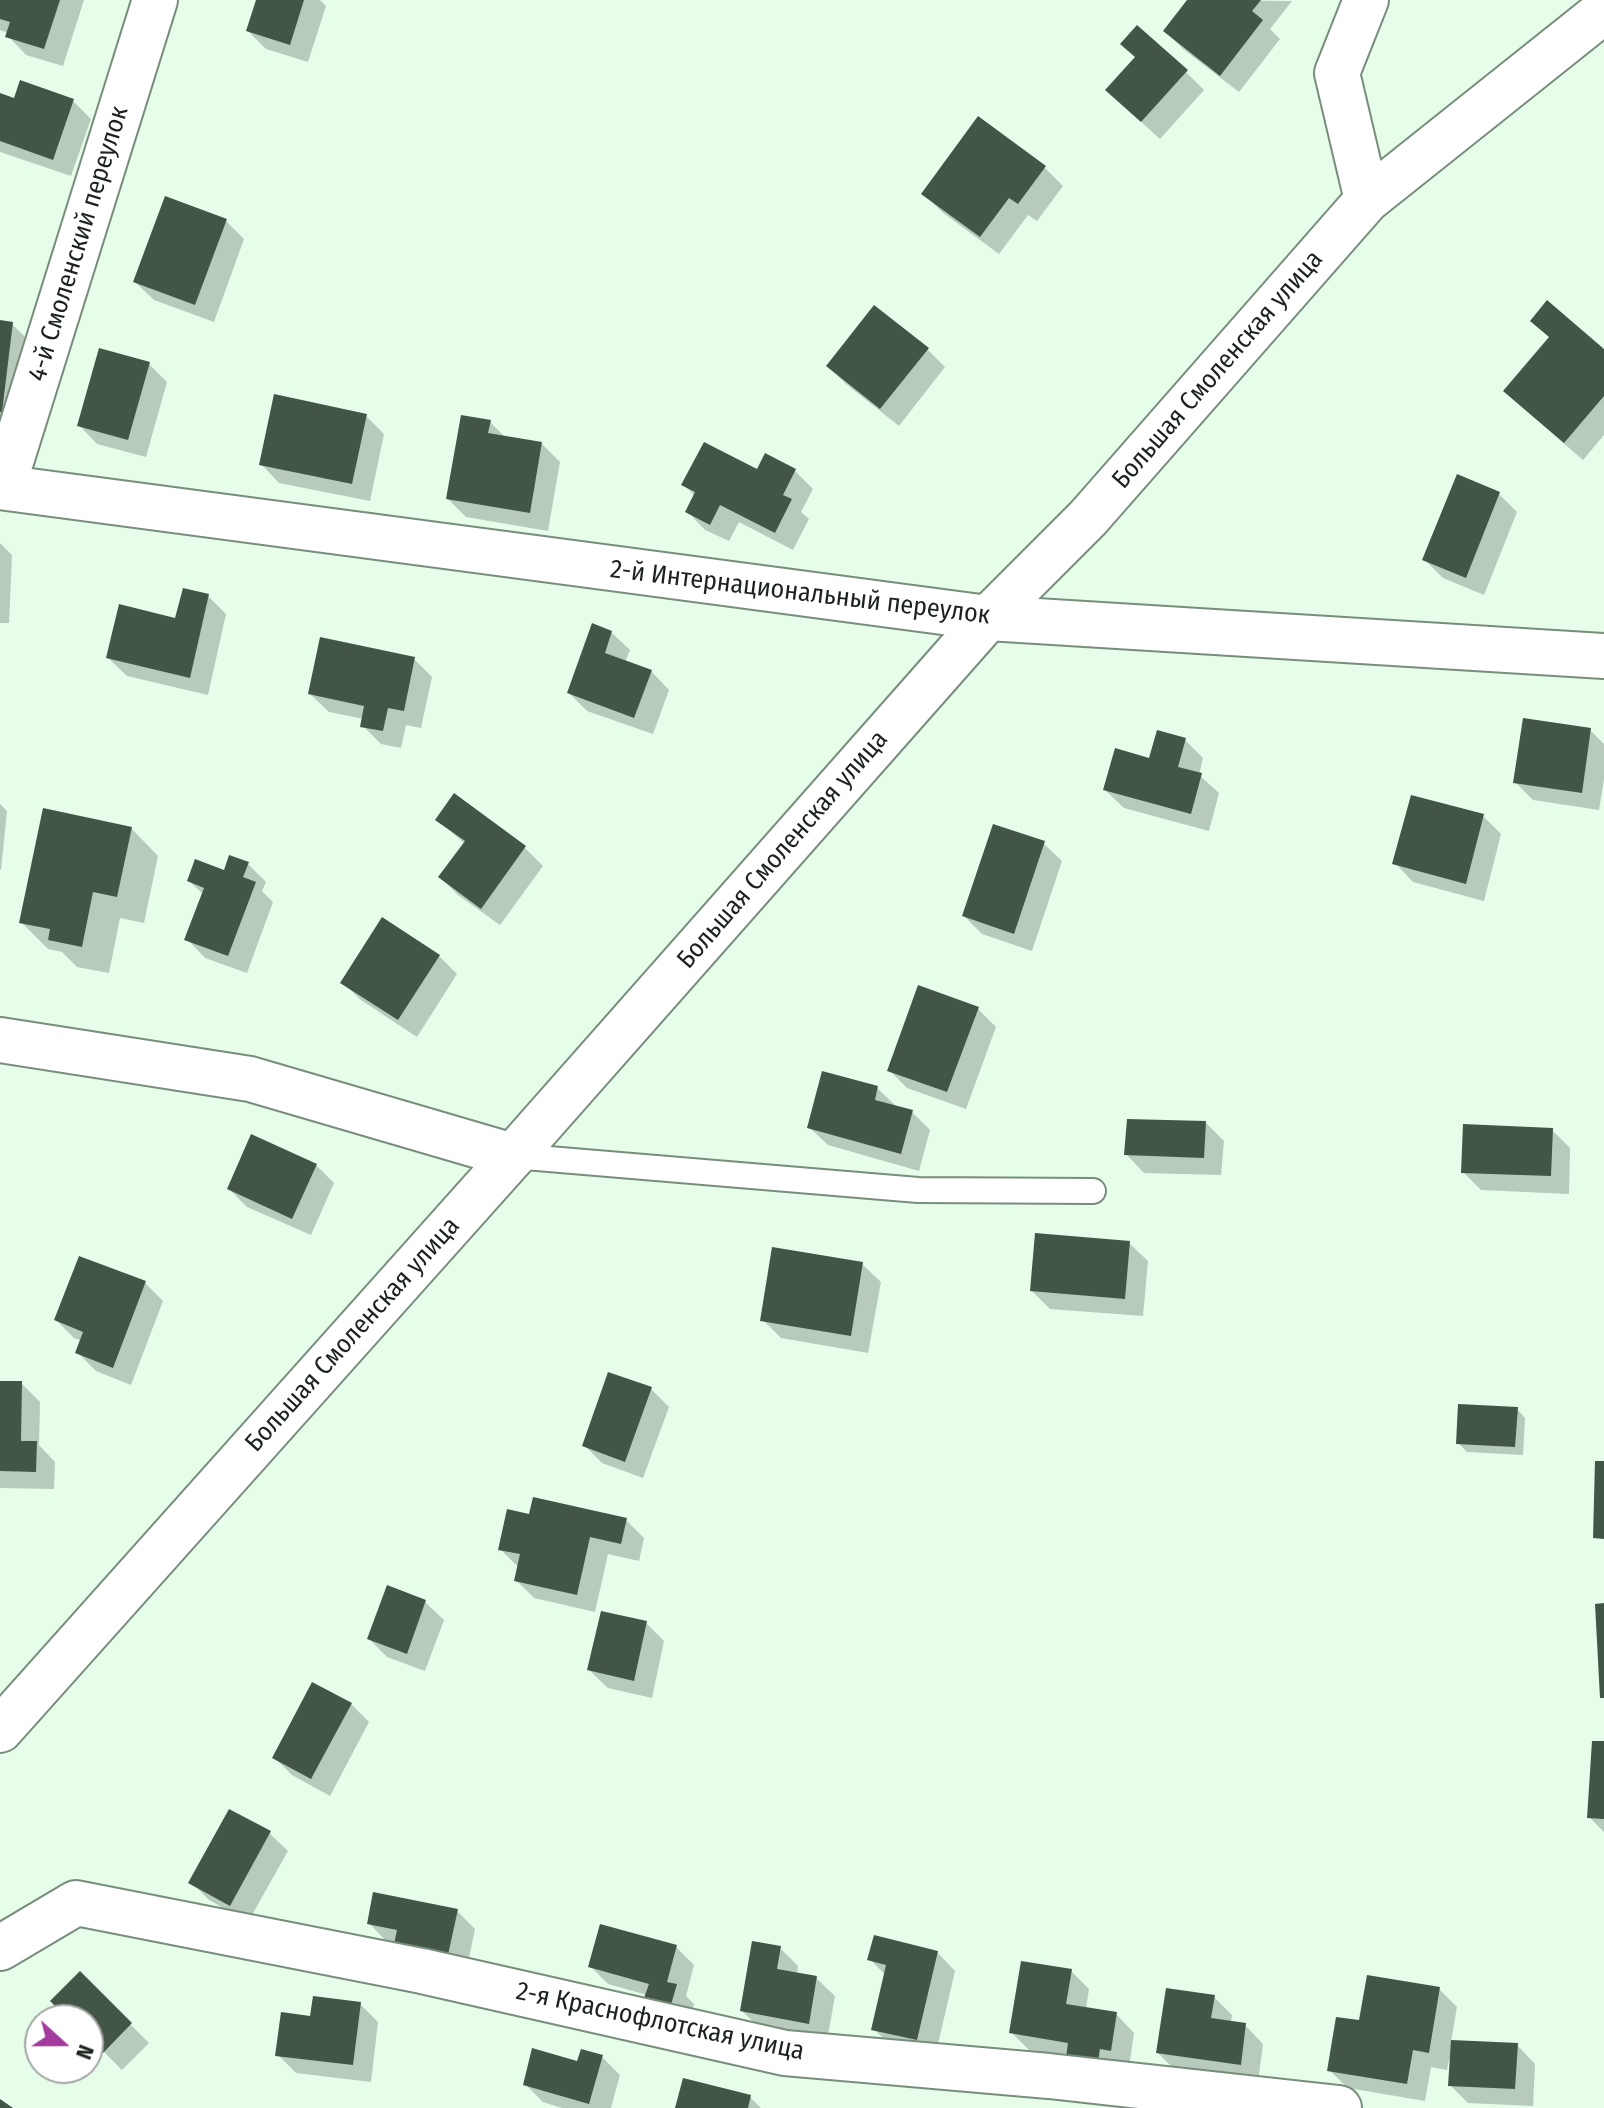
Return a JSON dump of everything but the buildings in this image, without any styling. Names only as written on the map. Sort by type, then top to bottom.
[{"type":"street","name":"4-й Смоленский переулок","points":[[2,487],[155,0]]},
{"type":"street","points":[[1366,0],[1337,73],[1367,200]]},
{"type":"street","name":"Большая Смоленская улица","points":[[0,1730],[988,618],[1088,518],[1367,200],[1604,11]]},
{"type":"street","name":"2-й Интернациональный переулок","points":[[2,487],[988,618],[1604,656]]},
{"type":"street","points":[[0,1040],[250,1079],[513,1156]]},
{"type":"street","name":"2-я Краснофлотская улица","points":[[0,1948],[76,1903],[422,1971],[785,2053],[1049,2076],[1339,2108]]},
{"type":"lane","points":[[513,1156],[918,1190],[1093,1191]]}]
